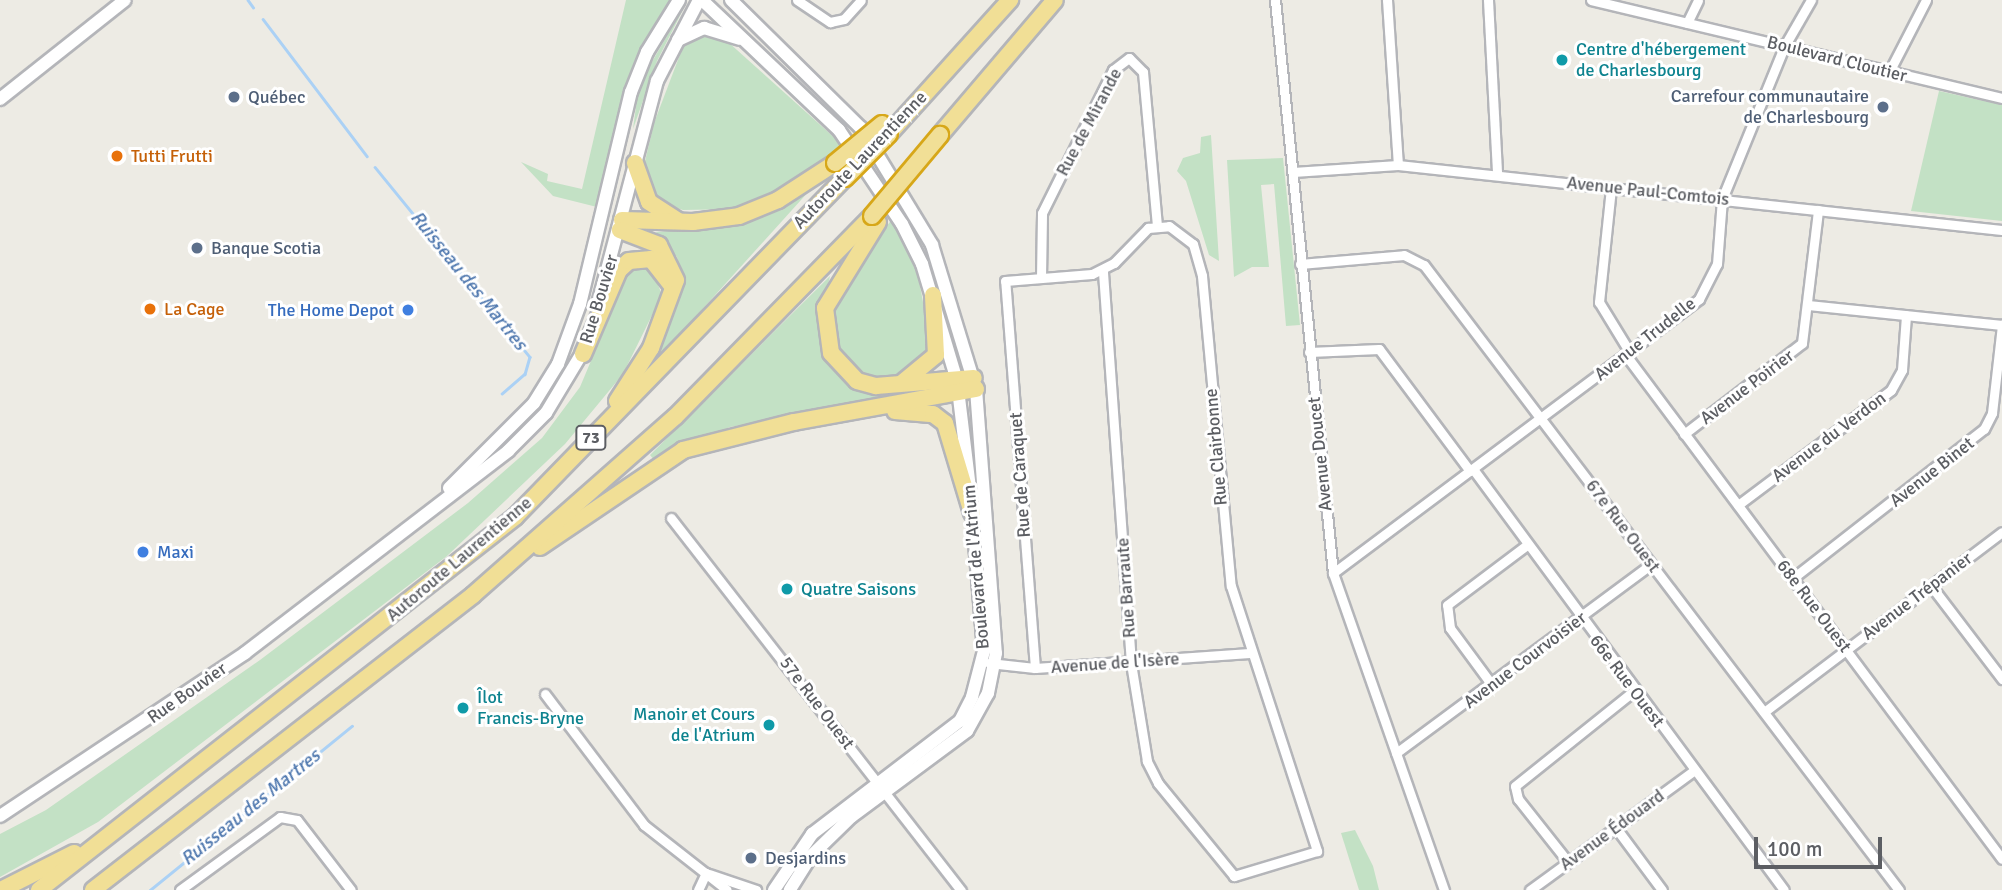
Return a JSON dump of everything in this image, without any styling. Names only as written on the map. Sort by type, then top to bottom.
[{"type":"highway","name":"Autoroute Laurentienne","points":[[38,890],[515,517],[845,178],[886,129],[932,85],[1010,0]]},
{"type":"highway","name":"Autoroute Laurentienne","points":[[93,890],[473,595],[675,417],[875,219],[937,139],[1055,0]]},
{"type":"highway","points":[[621,225],[739,216],[778,200],[886,129]]},
{"type":"highway","points":[[635,163],[649,202],[681,222]]},
{"type":"highway","points":[[875,219],[836,281],[825,308],[824,334],[836,361],[857,380],[896,387],[967,385]]},
{"type":"highway","points":[[600,429],[651,348],[674,294],[674,270],[659,245],[621,225]]},
{"type":"highway","points":[[583,354],[619,270],[629,261],[659,264],[674,294]]},
{"type":"highway","points":[[896,387],[921,373],[936,355],[933,295]]},
{"type":"highway","points":[[473,595],[683,450],[967,385]]},
{"type":"highway","points":[[851,412],[911,411],[945,423],[972,513]]},
{"type":"highway","points":[[1,890],[108,836]]},
{"type":"street","points":[[0,99],[125,0]]},
{"type":"street","name":"Rue Bouvier","points":[[401,535],[534,402],[571,335],[639,71],[679,0]]},
{"type":"street","name":"Rue Bouvier","points":[[0,816],[245,653],[401,535],[546,413],[583,354],[621,225],[635,163],[674,42],[701,0]]},
{"type":"street","name":"Boulevard de l'Atrium","points":[[701,0],[839,130],[872,174],[933,295],[967,385],[972,513],[988,663],[960,721],[875,781],[812,834],[774,890]]},
{"type":"street","name":"Boulevard de l'Atrium","points":[[732,0],[861,128],[911,205],[948,285],[967,385],[988,663],[988,693],[967,731],[884,791],[824,842],[790,890]]},
{"type":"street","points":[[797,0],[830,22],[844,19],[861,0]]},
{"type":"street","name":"Avenue Doucet","points":[[1275,0],[1333,573],[1444,890]]},
{"type":"street","points":[[1387,0],[1398,164]]},
{"type":"street","points":[[1488,0],[1497,174]]},
{"type":"street","name":"Boulevard Cloutier","points":[[1591,0],[2002,98]]},
{"type":"street","points":[[1687,23],[1698,0]]},
{"type":"street","name":"Avenue Trudelle","points":[[1333,573],[1627,353],[1710,285],[1722,199],[1785,45],[1811,0]]},
{"type":"street","points":[[1888,72],[1926,0]]},
{"type":"street","points":[[674,42],[705,28],[746,42]]},
{"type":"street","name":"Rue de Mirande","points":[[1041,278],[1042,213],[1113,70],[1129,58],[1143,72],[1157,225]]},
{"type":"street","name":"Avenue Paul-Comtois","points":[[1293,172],[1398,164],[2002,230]]},
{"type":"street","name":"68e Rue Ouest","points":[[1611,188],[1599,302],[1627,353],[1684,434],[1847,648],[2002,859]]},
{"type":"street","name":"Avenue Poirier","points":[[1684,434],[1797,350],[1808,305],[1818,210]]},
{"type":"street","points":[[601,221],[621,225]]},
{"type":"street","points":[[1041,278],[1103,270],[1157,225]]},
{"type":"street","name":"Rue Clairbonne","points":[[1157,225],[1182,232],[1199,257],[1226,556],[1249,653],[1317,851],[1234,877]]},
{"type":"street","name":"67e Rue Ouest","points":[[1300,264],[1404,255],[1418,259],[1542,417],[1899,890]]},
{"type":"street","name":"Rue Barraute","points":[[1103,270],[1131,663],[1139,732],[1158,783],[1234,877]]},
{"type":"street","name":"Rue de Caraquet","points":[[1035,668],[1005,281],[1041,278]]},
{"type":"street","points":[[1808,305],[2002,325]]},
{"type":"street","name":"Avenue du Verdon","points":[[1738,505],[1891,390],[1902,370],[1906,315]]},
{"type":"street","name":"Avenue Binet","points":[[1793,578],[1984,429],[1992,413],[2002,325]]},
{"type":"street","name":"66e Rue Ouest","points":[[1309,352],[1379,349],[1784,890]]},
{"type":"street","name":"57e Rue Ouest","points":[[671,518],[961,890]]},
{"type":"street","name":"Avenue Trépanier","points":[[1764,712],[2002,532]]},
{"type":"street","points":[[1492,685],[1450,628],[1447,606],[1527,545]]},
{"type":"street","name":"Avenue Courvoisier","points":[[1396,753],[1492,685],[1651,564]]},
{"type":"street","points":[[1931,587],[2002,680]]},
{"type":"street","name":"Avenue de l'Isère","points":[[988,663],[1035,668],[1249,653]]},
{"type":"street","points":[[1568,862],[1518,799],[1515,786],[1635,690]]},
{"type":"street","points":[[545,694],[644,825],[727,890]]},
{"type":"street","name":"Avenue Édouard","points":[[1530,890],[1693,771]]},
{"type":"street","points":[[180,890],[280,817],[297,820],[351,890]]},
{"type":"street","points":[[1616,828],[1662,890]]},
{"type":"street","points":[[698,890],[706,873]]},
{"type":"street","points":[[706,873],[757,890]]},
{"type":"green space","points":[[626,0],[671,0],[630,77],[597,207],[553,196],[521,162],[548,174],[547,181],[582,189]]},
{"type":"green space","points":[[688,0],[657,61],[633,129],[639,84]]},
{"type":"green space","points":[[703,33],[727,41],[846,148],[789,188],[738,209],[683,210],[657,202],[642,174],[654,123],[684,44]]},
{"type":"green space","points":[[1939,91],[2002,105],[2002,221],[1911,211]]},
{"type":"green space","points":[[1211,135],[1219,261],[1209,255],[1186,181],[1177,171],[1183,158],[1200,153],[1201,137]]},
{"type":"green space","points":[[1283,158],[1300,325],[1286,326],[1274,184],[1261,185],[1269,267],[1252,267],[1234,277],[1227,160]]},
{"type":"green space","points":[[810,190],[652,365],[649,364],[683,288],[677,257],[656,232],[731,226]]},
{"type":"green space","points":[[893,218],[916,264],[932,351],[910,376],[882,380],[845,365],[827,326],[838,288]]},
{"type":"green space","points":[[630,268],[652,269],[662,295],[623,374],[565,444],[447,556],[98,822],[0,877],[0,834],[46,810],[260,660],[468,503],[542,438],[580,387]]},
{"type":"green space","points":[[830,276],[819,331],[836,368],[905,396],[730,427],[654,460],[650,455]]},
{"type":"green space","points":[[1355,830],[1373,866],[1379,890],[1359,890],[1341,833]]},
{"type":"waterway","name":"Ruisseau des Martres","points":[[248,0],[253,7]]},
{"type":"waterway","name":"Ruisseau des Martres","points":[[263,19],[367,156]]},
{"type":"waterway","name":"Ruisseau des Martres","points":[[375,167],[530,357],[525,374],[502,394]]},
{"type":"waterway","name":"Ruisseau des Martres","points":[[150,890],[352,726]]},
{"type":"place","name":"Centre d'hébergement de Charlesbourg","points":[[1562,60]]},
{"type":"place","name":"Québec","points":[[234,97]]},
{"type":"place","name":"Carrefour communautaire de Charlesbourg","points":[[1883,107]]},
{"type":"place","name":"Tutti Frutti","points":[[117,156]]},
{"type":"place","name":"Banque Scotia","points":[[197,248]]},
{"type":"place","name":"La Cage","points":[[150,309]]},
{"type":"place","name":"The Home Depot","points":[[408,310]]},
{"type":"place","name":"Maxi","points":[[143,552]]},
{"type":"place","name":"Quatre Saisons","points":[[787,589]]},
{"type":"place","name":"Îlot Francis-Bryne","points":[[463,708]]},
{"type":"place","name":"Manoir et Cours de l'Atrium","points":[[769,725]]},
{"type":"place","name":"Desjardins","points":[[751,858]]}]
